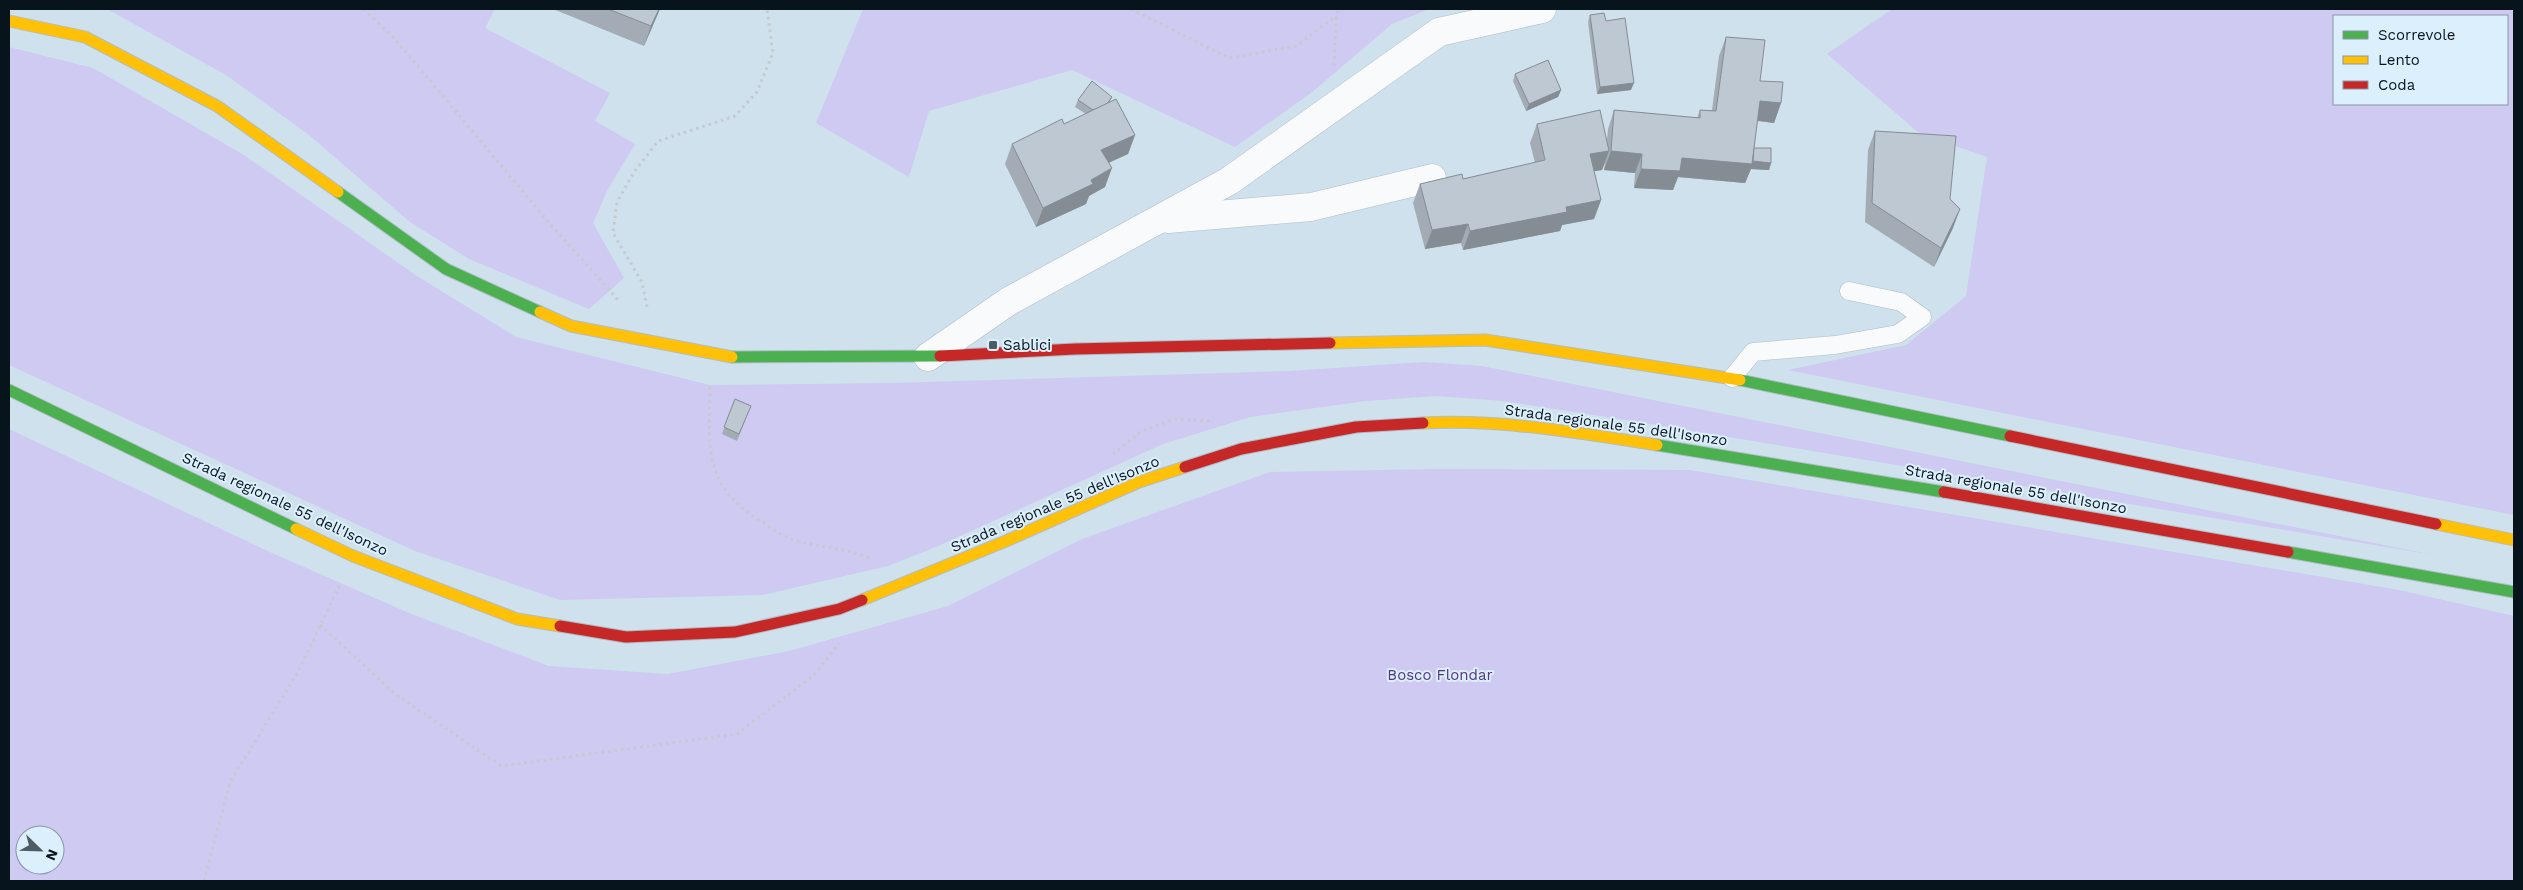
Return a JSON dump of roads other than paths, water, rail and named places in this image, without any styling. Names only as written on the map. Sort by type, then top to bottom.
[{"type":"main road","points":[[9,21],[85,37],[217,106],[446,269],[571,326],[732,357],[928,357],[1075,349],[1485,340],[1732,378],[2514,540]]},
{"type":"main road","name":"Strada regionale 55 dell'Isonzo","points":[[9,390],[353,556],[517,619],[626,637],[735,632],[838,609],[1006,541],[1139,482],[1241,449],[1356,427],[1466,420],[1570,431],[1902,484],[2467,582],[2514,592]]},
{"type":"street","points":[[928,357],[1009,301],[1229,181],[1439,32],[1542,9]]},
{"type":"street","points":[[1157,220],[1311,207],[1432,178]]},
{"type":"lane","points":[[1732,378],[1753,352],[1835,345],[1898,334],[1922,317],[1900,302],[1849,292]]},
{"type":"place","name":"Sablici","points":[[993,345]]},
{"type":"park label","name":"Bosco Flondar","points":[[1440,675]]}]
